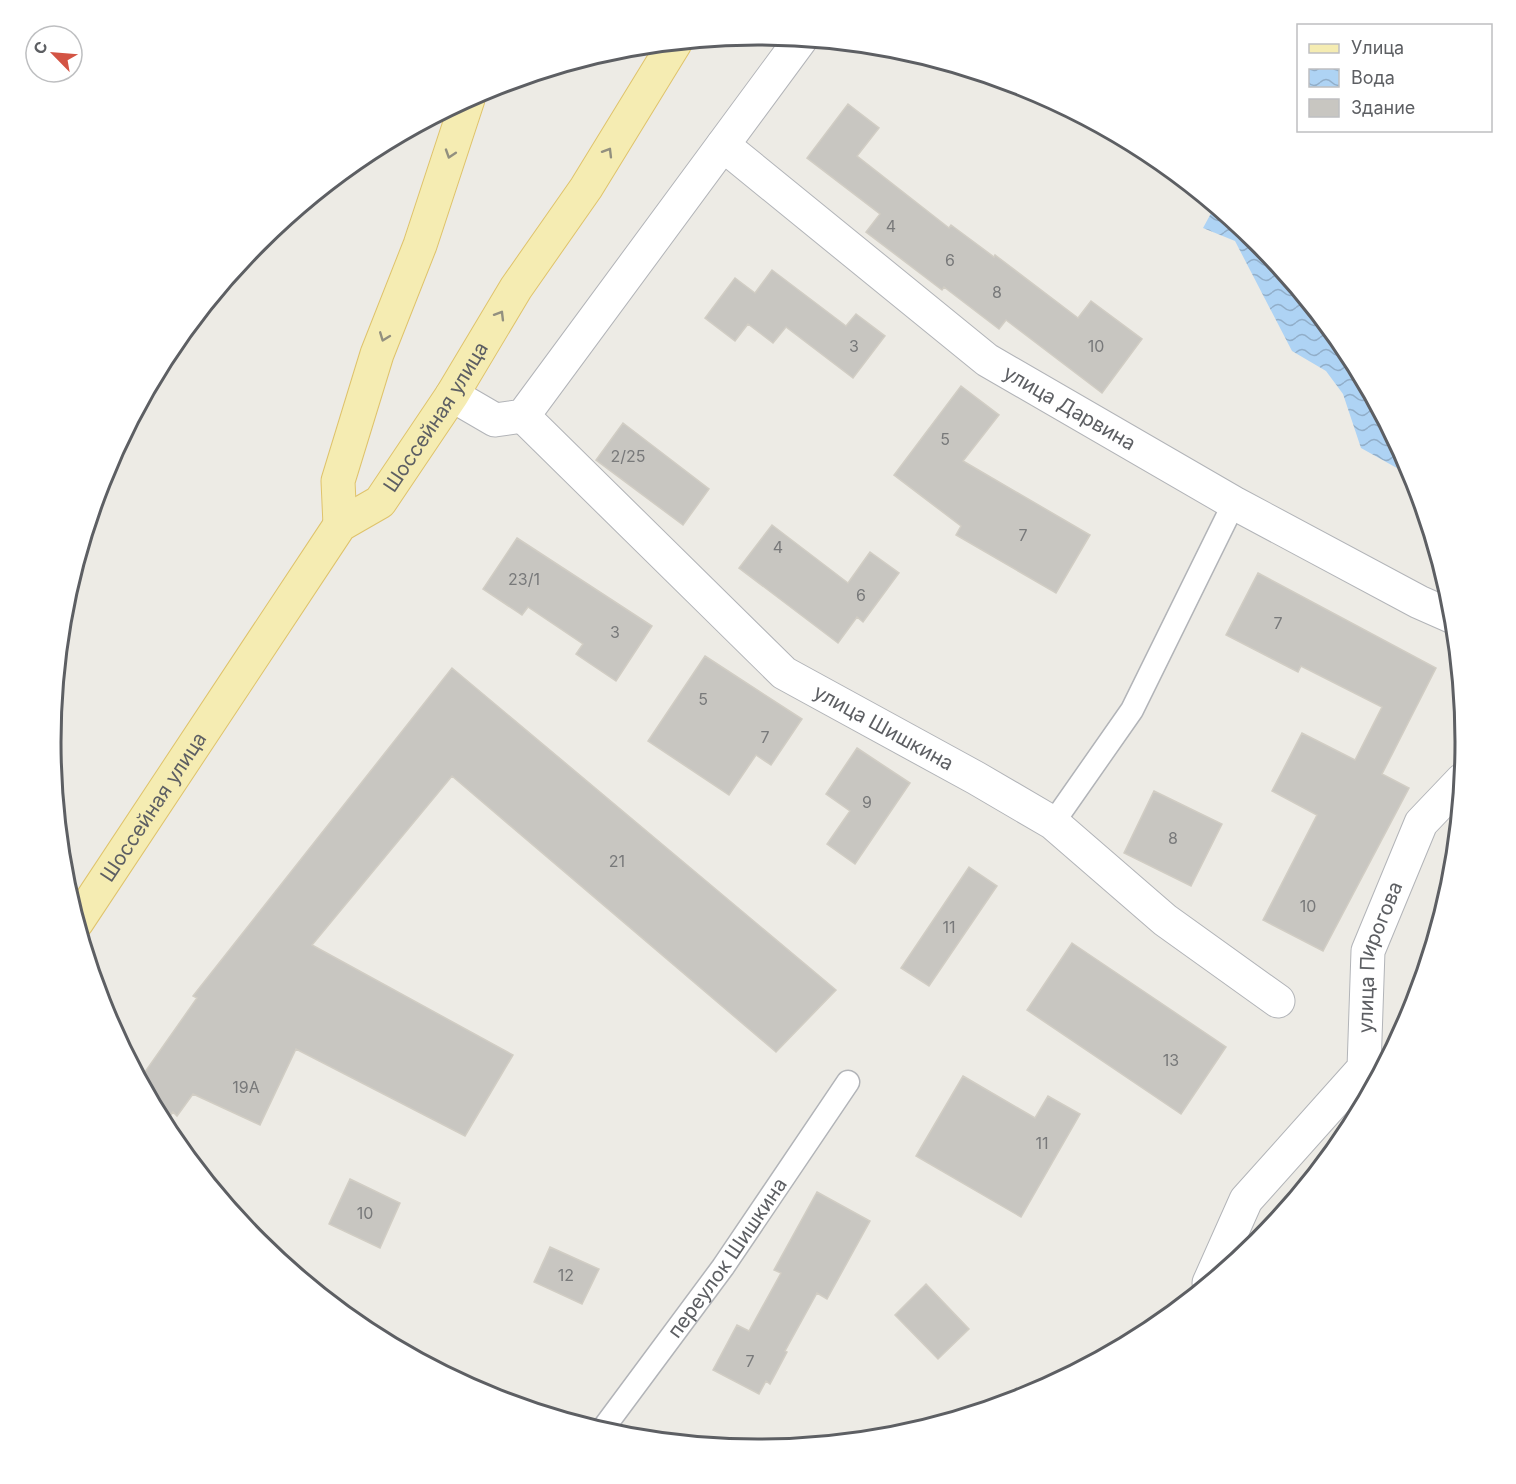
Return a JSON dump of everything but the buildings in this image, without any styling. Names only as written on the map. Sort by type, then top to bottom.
[{"type":"main road","name":"Шоссейная улица","points":[[83,913],[340,525],[380,502],[452,395],[516,288],[586,188],[670,51]]},
{"type":"main road","points":[[340,525],[338,482],[377,354],[420,245],[464,110]]},
{"type":"street","points":[[452,395],[495,420],[523,416],[796,46]]},
{"type":"street","name":"улица Дарвина","points":[[723,145],[987,360],[1234,503],[1443,613]]},
{"type":"street","name":"улица Шишкина","points":[[523,416],[784,673],[976,778],[1053,823],[1165,920],[1278,1000]]},
{"type":"street","name":"улица Пирогова","points":[[1216,1268],[1246,1200],[1364,1068],[1368,951],[1421,823],[1454,788]]},
{"type":"lane","points":[[1053,823],[1132,710],[1234,503]]},
{"type":"lane","name":"переулок Шишкина","points":[[608,1422],[723,1267],[849,1082]]},
{"type":"water","points":[[1211,213],[1251,249],[1282,282],[1338,355],[1362,394],[1399,469],[1361,448],[1343,394],[1326,371],[1292,351],[1235,241],[1203,228]]}]
